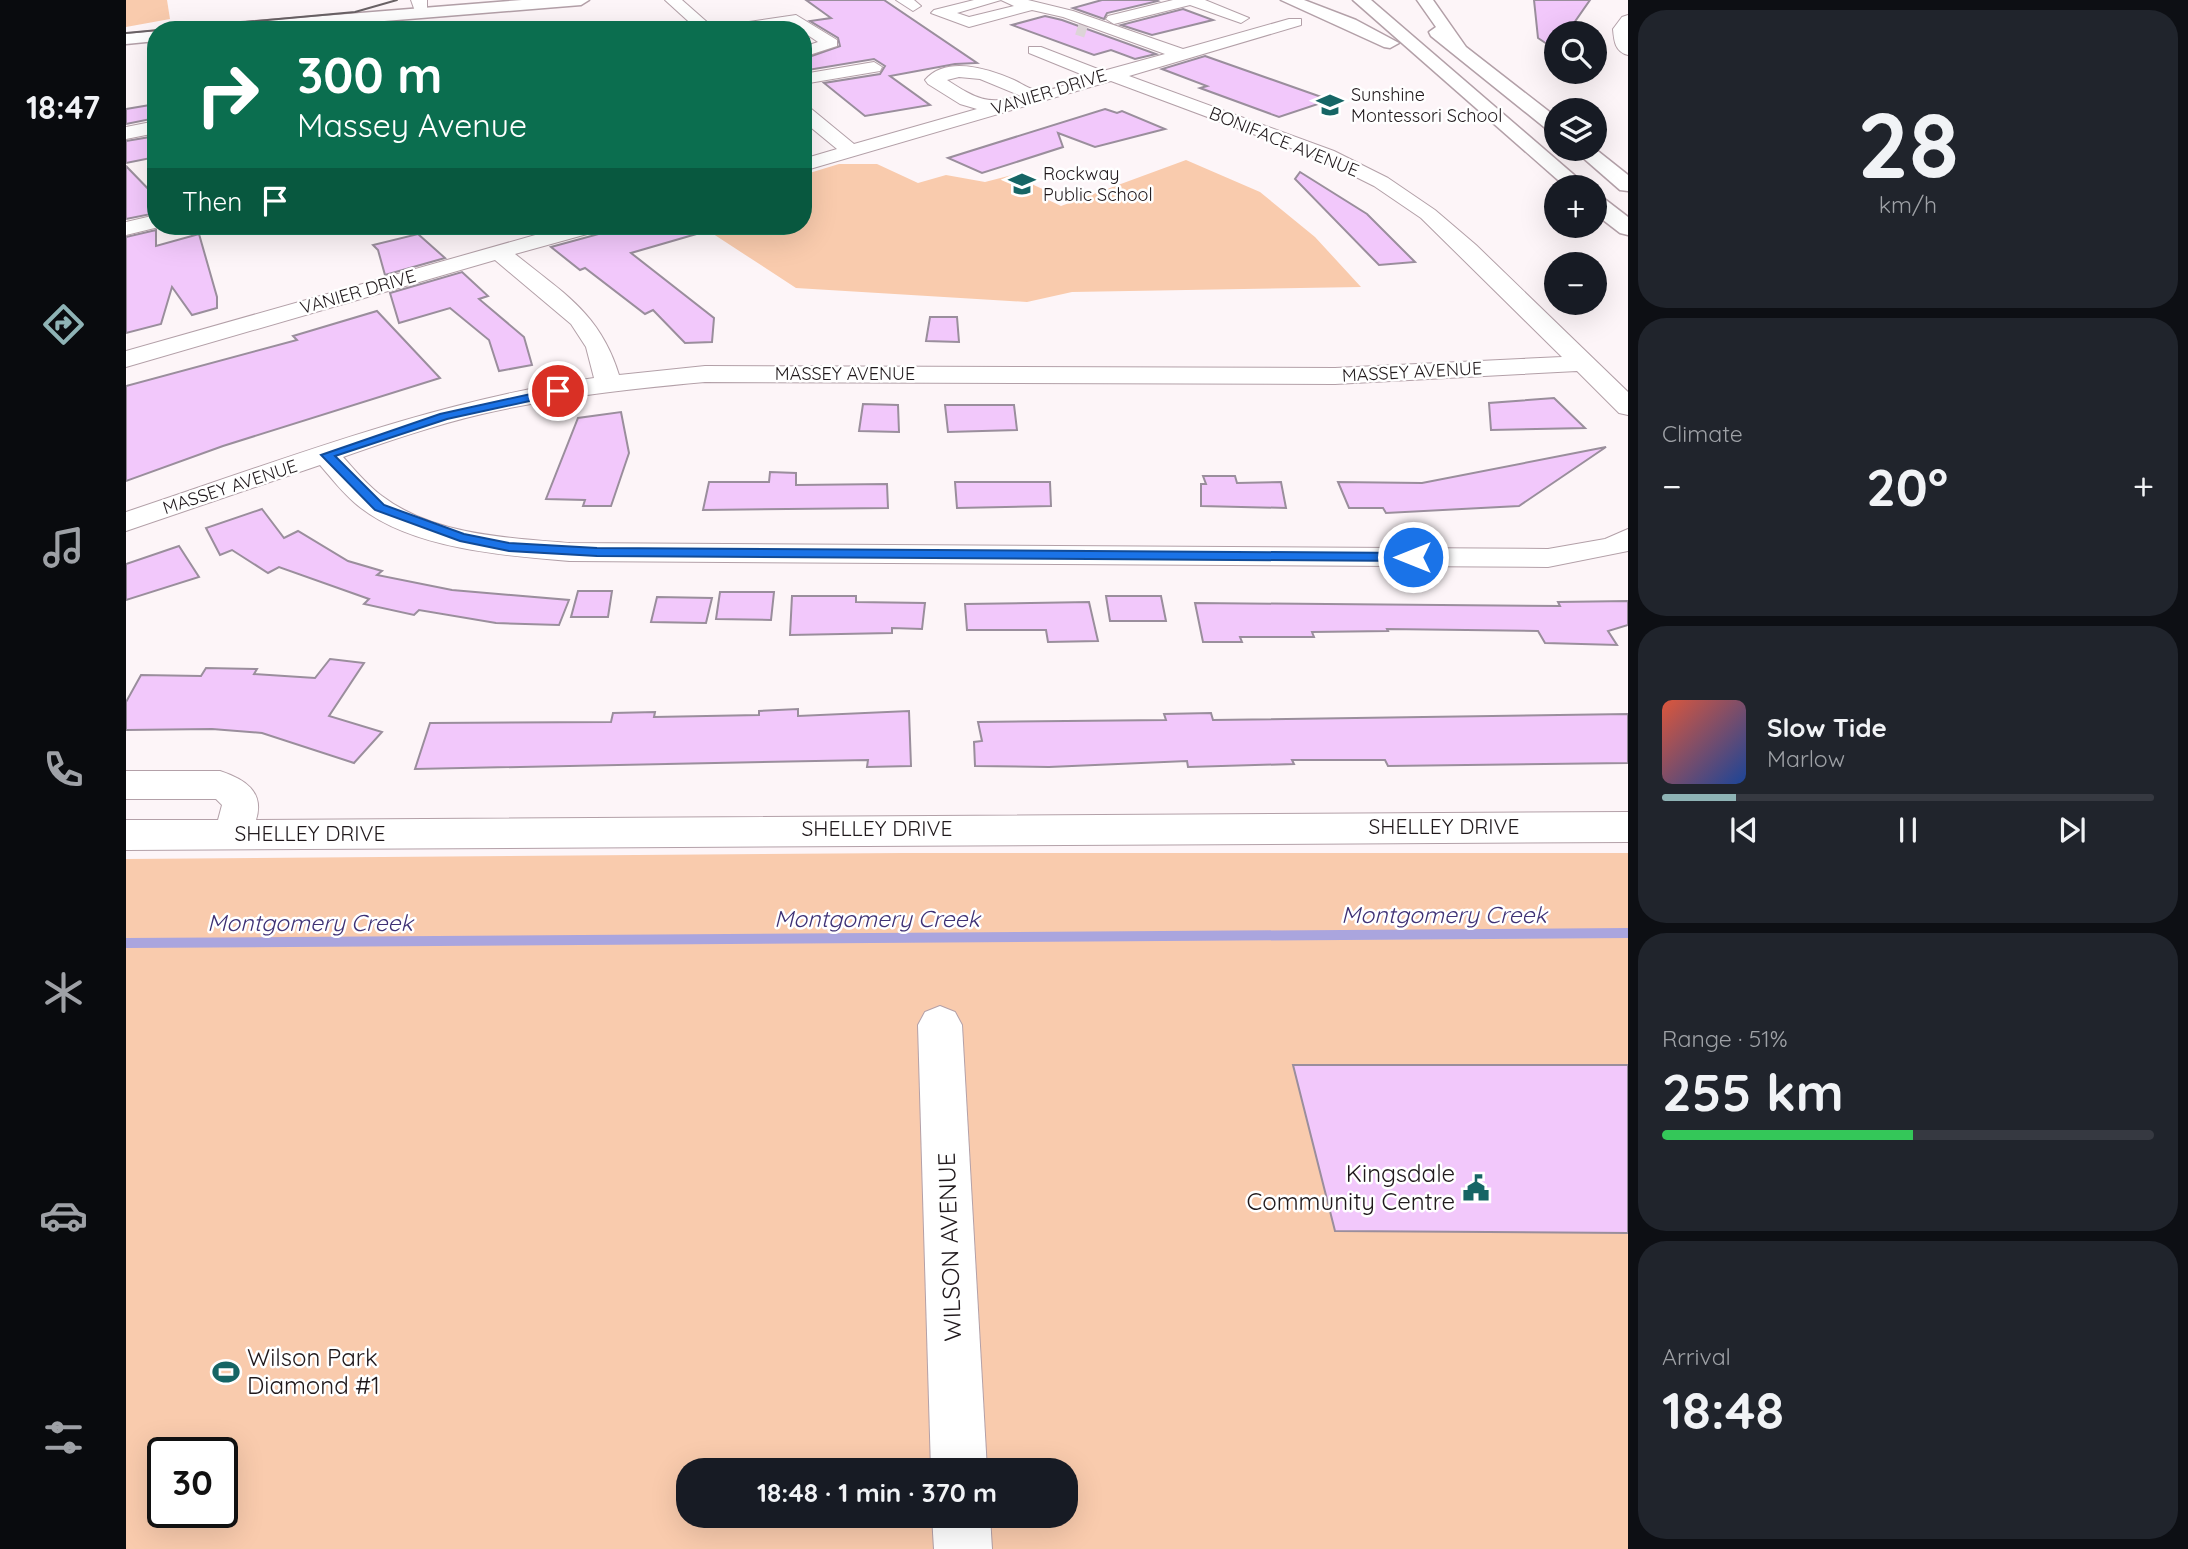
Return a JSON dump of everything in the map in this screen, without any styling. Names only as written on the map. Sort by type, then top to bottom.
[{"type":"main road","points":[[292,21],[421,7],[581,0]]},
{"type":"main road","points":[[1289,0],[1350,23],[1389,42],[1512,129]]},
{"type":"main road","points":[[1361,0],[1564,175]]},
{"type":"main road","points":[[1425,0],[1461,51]]},
{"type":"main road","points":[[1409,9],[1544,117]]},
{"type":"main road","points":[[126,39],[147,37]]},
{"type":"main road","points":[[1598,161],[1628,185]]},
{"type":"main road","points":[[1607,212],[1628,228]]},
{"type":"street","points":[[673,0],[698,21]]},
{"type":"street","points":[[993,0],[939,13],[969,22],[1026,6]]},
{"type":"street","points":[[1009,0],[1112,24],[1198,49]]},
{"type":"street","points":[[1112,24],[1191,0],[1241,18]]},
{"type":"street","points":[[1077,18],[1063,2],[1180,54]]},
{"type":"street","points":[[1044,6],[1077,18]]},
{"type":"street","name":"VANIER DRIVE","points":[[812,162],[1105,75],[1295,22],[1282,12],[1269,8]]},
{"type":"street","points":[[1628,20],[1620,29],[1622,43],[1628,50]]},
{"type":"street","points":[[812,31],[831,43],[812,49]]},
{"type":"street","name":"BONIFACE AVENUE","points":[[1035,50],[1327,155],[1381,182],[1428,214],[1628,407]]},
{"type":"street","points":[[812,63],[858,55]]},
{"type":"street","points":[[812,77],[874,67]]},
{"type":"street","points":[[995,108],[966,100],[933,79],[972,71],[983,72],[1035,96]]},
{"type":"street","points":[[812,118],[851,151]]},
{"type":"street","points":[[126,133],[147,129]]},
{"type":"street","points":[[126,229],[147,223]]},
{"type":"street","name":"VANIER DRIVE","points":[[126,359],[558,235]]},
{"type":"street","points":[[498,252],[580,318],[598,347],[608,383]]},
{"type":"street","name":"MASSEY AVENUE","points":[[126,522],[444,416],[532,396],[608,383],[705,373],[1335,376],[1585,363]]},
{"type":"street","points":[[327,455],[380,508],[416,523],[460,537],[509,547],[570,552],[1548,558],[1614,547],[1628,538]]},
{"type":"street","points":[[126,785],[220,785],[235,790],[241,800],[239,816],[230,834]]},
{"type":"street","name":"SHELLEY DRIVE","points":[[126,835],[1628,827]]},
{"type":"street","name":"WILSON AVENUE","points":[[940,1025],[958,1458]]},
{"type":"street","points":[[962,1528],[963,1549]]},
{"type":"shaded area","points":[[126,0],[167,0],[170,19],[147,21],[126,27]]},
{"type":"shaded area","name":"Rockway Public School","points":[[1186,160],[1260,192],[1315,237],[1361,287],[1072,292],[1027,302],[796,288],[715,235],[812,235],[812,172],[839,164],[877,164],[918,183],[946,175],[985,182],[1012,175],[1051,193],[1042,197],[1061,206]]},
{"type":"shaded area","points":[[904,853],[1628,853],[1628,1549],[126,1549],[126,859]]},
{"type":"building","points":[[806,0],[884,0],[977,63],[955,64],[890,76],[930,105],[865,116],[824,83],[880,74],[885,66],[874,59],[812,69],[812,56],[840,46],[838,38],[810,21],[831,18]]},
{"type":"building","points":[[1102,0],[1158,1],[1107,13],[1104,19],[1073,8]]},
{"type":"building","points":[[1534,0],[1590,0],[1575,21],[1544,21],[1544,42],[1538,38]]},
{"type":"building","points":[[1183,9],[1213,20],[1152,35],[1121,25]]},
{"type":"building","points":[[1045,16],[1156,54],[1135,59],[1111,50],[1094,55],[1012,25]]},
{"type":"building","points":[[1205,56],[1330,100],[1279,117],[1200,88],[1207,86],[1162,69]]},
{"type":"building","points":[[147,106],[147,120],[126,124],[126,109]]},
{"type":"building","points":[[1105,109],[1117,113],[1122,111],[1165,129],[1095,147],[1058,133],[1063,147],[982,173],[948,158]]},
{"type":"building","points":[[147,138],[147,159],[126,163],[126,141]]},
{"type":"building","points":[[126,166],[147,188],[147,215],[126,219]]},
{"type":"building","points":[[1300,172],[1367,214],[1415,262],[1379,265],[1295,179]]},
{"type":"building","points":[[147,232],[147,235],[156,235],[156,246],[199,235],[217,297],[217,308],[192,315],[172,287],[161,324],[126,333],[126,237]]},
{"type":"building","points":[[419,235],[445,258],[385,275],[378,250],[373,245]]},
{"type":"building","points":[[595,235],[693,235],[631,253],[714,318],[712,342],[685,343],[653,310],[645,314],[585,268],[580,270],[551,247]]},
{"type":"building","points":[[462,272],[488,296],[479,299],[524,337],[532,365],[499,371],[489,340],[450,308],[399,323],[390,293]]},
{"type":"building","points":[[377,311],[440,378],[223,446],[126,481],[126,386],[297,340],[293,336]]},
{"type":"building","points":[[930,317],[957,317],[959,342],[926,341]]},
{"type":"building","points":[[1554,398],[1585,428],[1491,430],[1489,403]]},
{"type":"building","points":[[863,404],[898,405],[899,432],[859,431]]},
{"type":"building","points":[[945,405],[1014,405],[1017,430],[948,432]]},
{"type":"building","points":[[621,412],[629,453],[611,506],[583,506],[585,500],[546,499],[578,418]]},
{"type":"building","points":[[1606,447],[1519,506],[1386,513],[1383,508],[1349,508],[1338,482],[1422,483]]},
{"type":"building","points":[[770,472],[796,473],[796,485],[887,484],[888,508],[703,510],[709,482],[769,482]]},
{"type":"building","points":[[1203,476],[1235,476],[1237,483],[1281,482],[1286,508],[1201,506],[1201,484],[1206,484]]},
{"type":"building","points":[[955,482],[1050,482],[1051,506],[957,508]]},
{"type":"building","points":[[262,509],[284,538],[298,531],[348,561],[382,571],[377,575],[452,590],[569,600],[559,625],[496,623],[419,610],[414,615],[364,604],[369,599],[279,567],[268,573],[232,550],[220,555],[206,528]]},
{"type":"building","points":[[179,546],[199,577],[126,600],[126,564]]},
{"type":"building","points":[[578,591],[612,591],[608,617],[571,617]]},
{"type":"building","points":[[720,592],[774,592],[771,620],[716,619]]},
{"type":"building","points":[[792,596],[856,596],[856,602],[925,603],[922,629],[892,628],[892,633],[790,635]]},
{"type":"building","points":[[1106,596],[1161,596],[1166,621],[1110,621]]},
{"type":"building","points":[[657,597],[712,598],[706,623],[651,622]]},
{"type":"building","points":[[1628,601],[1628,625],[1608,631],[1617,645],[1545,643],[1538,631],[1387,629],[1388,631],[1312,632],[1314,637],[1240,637],[1242,642],[1203,642],[1195,603],[1560,606],[1558,602]]},
{"type":"building","points":[[1089,602],[1098,641],[1048,642],[1046,630],[967,630],[965,604]]},
{"type":"building","points":[[330,659],[364,663],[329,716],[382,732],[354,763],[262,733],[212,729],[126,730],[126,702],[141,675],[201,676],[206,668],[257,669],[254,674],[315,678]]},
{"type":"building","points":[[798,709],[798,716],[909,711],[911,766],[867,767],[868,760],[415,769],[430,723],[611,722],[613,713],[655,712],[654,717],[759,715],[759,711]]},
{"type":"building","points":[[1211,713],[1213,720],[1628,714],[1628,763],[1388,766],[1385,760],[1292,760],[1294,764],[1188,767],[1187,761],[1049,767],[975,766],[974,742],[982,741],[978,722],[1166,720],[1164,714]]},
{"type":"building","name":"Kingsdale Community Centre","points":[[1293,1065],[1628,1065],[1628,1233],[1335,1231]]},
{"type":"waterway","name":"Montgomery Creek","points":[[126,943],[1628,933]]},
{"type":"tunnel","points":[[1078,26],[1087,29]]},
{"type":"tram line","points":[[257,21],[355,12],[397,0]]},
{"type":"tram line","points":[[126,33],[147,31]]},
{"type":"place","name":"Sunshine Montessori School","points":[[1330,105]]},
{"type":"place","name":"Rockway Public School","points":[[1022,184]]},
{"type":"place","name":"Kingsdale Community Centre","points":[[1476,1188]]},
{"type":"place","name":"Wilson Park Diamond #1","points":[[226,1372]]},
{"type":"route","points":[[558,391],[444,416],[327,455],[341,472],[380,508],[460,537],[509,547],[570,552],[1413,557]]}]
